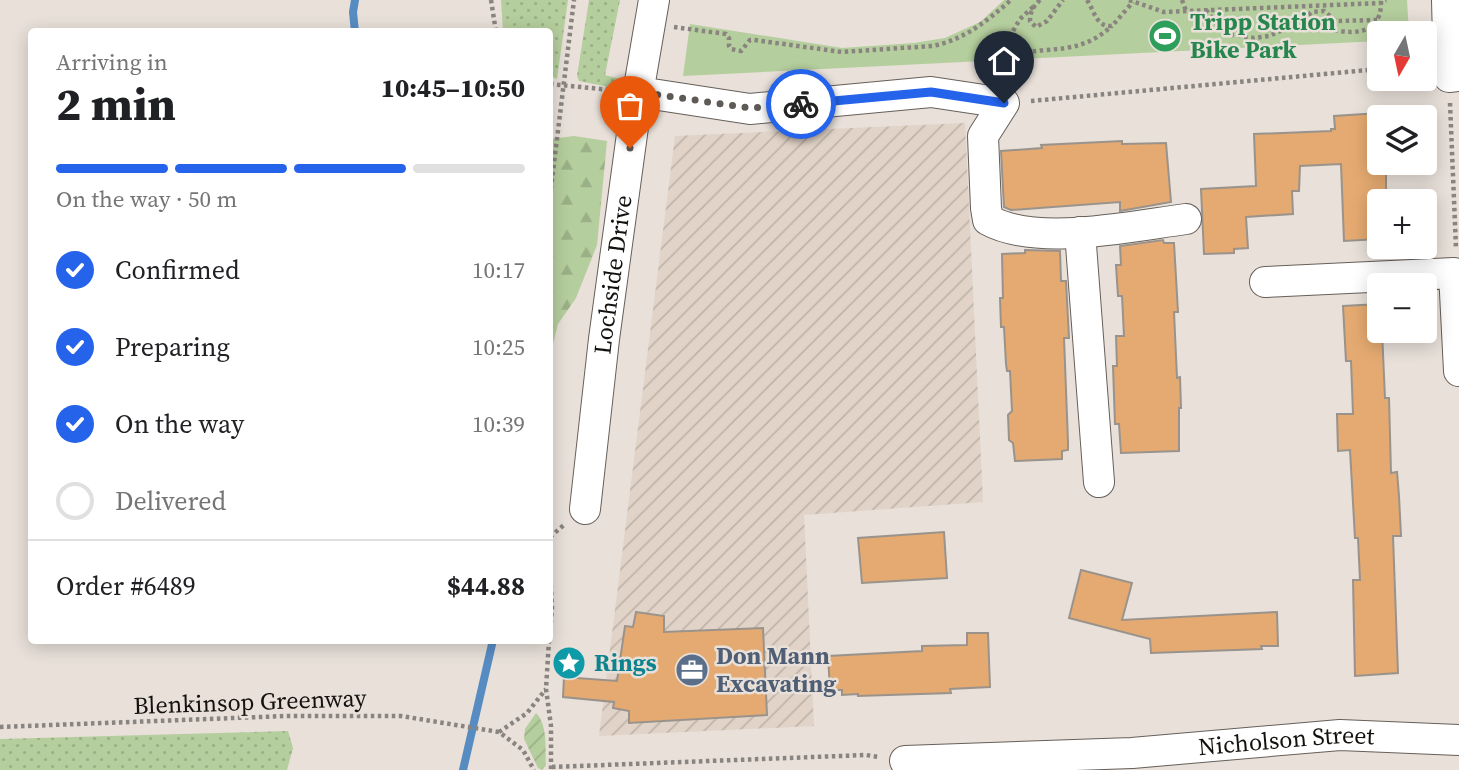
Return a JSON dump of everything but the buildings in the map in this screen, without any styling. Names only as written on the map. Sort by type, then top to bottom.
[{"type":"street","points":[[1447,0],[1454,76]]},
{"type":"street","name":"Lochside Drive","points":[[585,509],[594,413],[652,12]]},
{"type":"street","points":[[639,92],[750,108],[931,92],[1004,103],[983,136],[988,220],[1003,228],[1032,232],[1080,232],[1186,219]]},
{"type":"street","points":[[1080,232],[1099,482]]},
{"type":"street","points":[[1265,282],[1454,273],[1459,371]]},
{"type":"street","name":"Nicholson Street","points":[[905,761],[1132,753],[1340,735],[1459,740]]},
{"type":"path","points":[[491,0],[495,28]]},
{"type":"path","points":[[553,166],[561,86],[574,0]]},
{"type":"path","points":[[652,12],[726,34],[729,46],[736,51],[741,51],[750,40],[754,40],[842,52],[945,43],[982,25],[1011,0]]},
{"type":"path","points":[[1040,0],[1020,19],[1009,38],[1011,46],[1023,52],[1069,49],[1086,44],[1112,26],[1134,1],[1164,12],[1383,1],[1378,20],[1373,27],[1356,32],[1299,23]]},
{"type":"path","points":[[1033,7],[1030,21],[1040,27],[1063,0]]},
{"type":"path","points":[[1087,0],[1099,23],[1112,26]]},
{"type":"path","points":[[1182,0],[1186,11]]},
{"type":"path","points":[[1206,10],[1221,29],[1233,35],[1263,38],[1299,23],[1312,12],[1324,11],[1336,21],[1378,20]]},
{"type":"path","points":[[1004,103],[1367,70]]},
{"type":"path","points":[[1454,76],[1454,273]]},
{"type":"path","points":[[553,85],[639,92]]},
{"type":"path","points":[[549,644],[546,689],[551,726],[551,768],[866,755],[905,761]]},
{"type":"path","points":[[534,770],[523,750],[499,732],[527,713],[546,689]]},
{"type":"path","name":"Blenkinsop Greenway","points":[[0,727],[286,716],[401,716],[499,732]]},
{"type":"shaded area","points":[[965,123],[983,502],[804,515],[814,726],[599,736],[675,136]]},
{"type":"green space","points":[[501,0],[568,0],[557,79],[553,77],[553,28],[503,28]]},
{"type":"green space","points":[[589,0],[620,0],[605,75],[620,79],[619,89],[579,81],[577,76]]},
{"type":"green space","name":"Tripp Station Bike Park","points":[[1004,0],[1407,0],[1408,21],[1367,21],[1367,42],[683,76],[690,24],[842,48],[945,38],[980,22]]},
{"type":"green space","points":[[574,136],[607,141],[597,245],[576,298],[558,324],[553,344],[553,139]]},
{"type":"green space","points":[[536,713],[545,737],[546,765],[542,770],[538,768],[524,739],[525,729]]},
{"type":"green space","points":[[288,731],[293,748],[287,770],[0,770],[0,739]]},
{"type":"waterway","points":[[355,0],[355,28]]},
{"type":"waterway","points":[[463,770],[492,644]]},
{"type":"way so far","points":[[630,148],[639,92],[750,108],[801,104]]},
{"type":"place","name":"Tripp Station Bike Park","points":[[1165,36]]},
{"type":"place","name":"Rings","points":[[569,663]]},
{"type":"place","name":"Don Mann Excavating","points":[[692,670]]},
{"type":"route","points":[[801,104],[931,92],[1004,103]]}]
